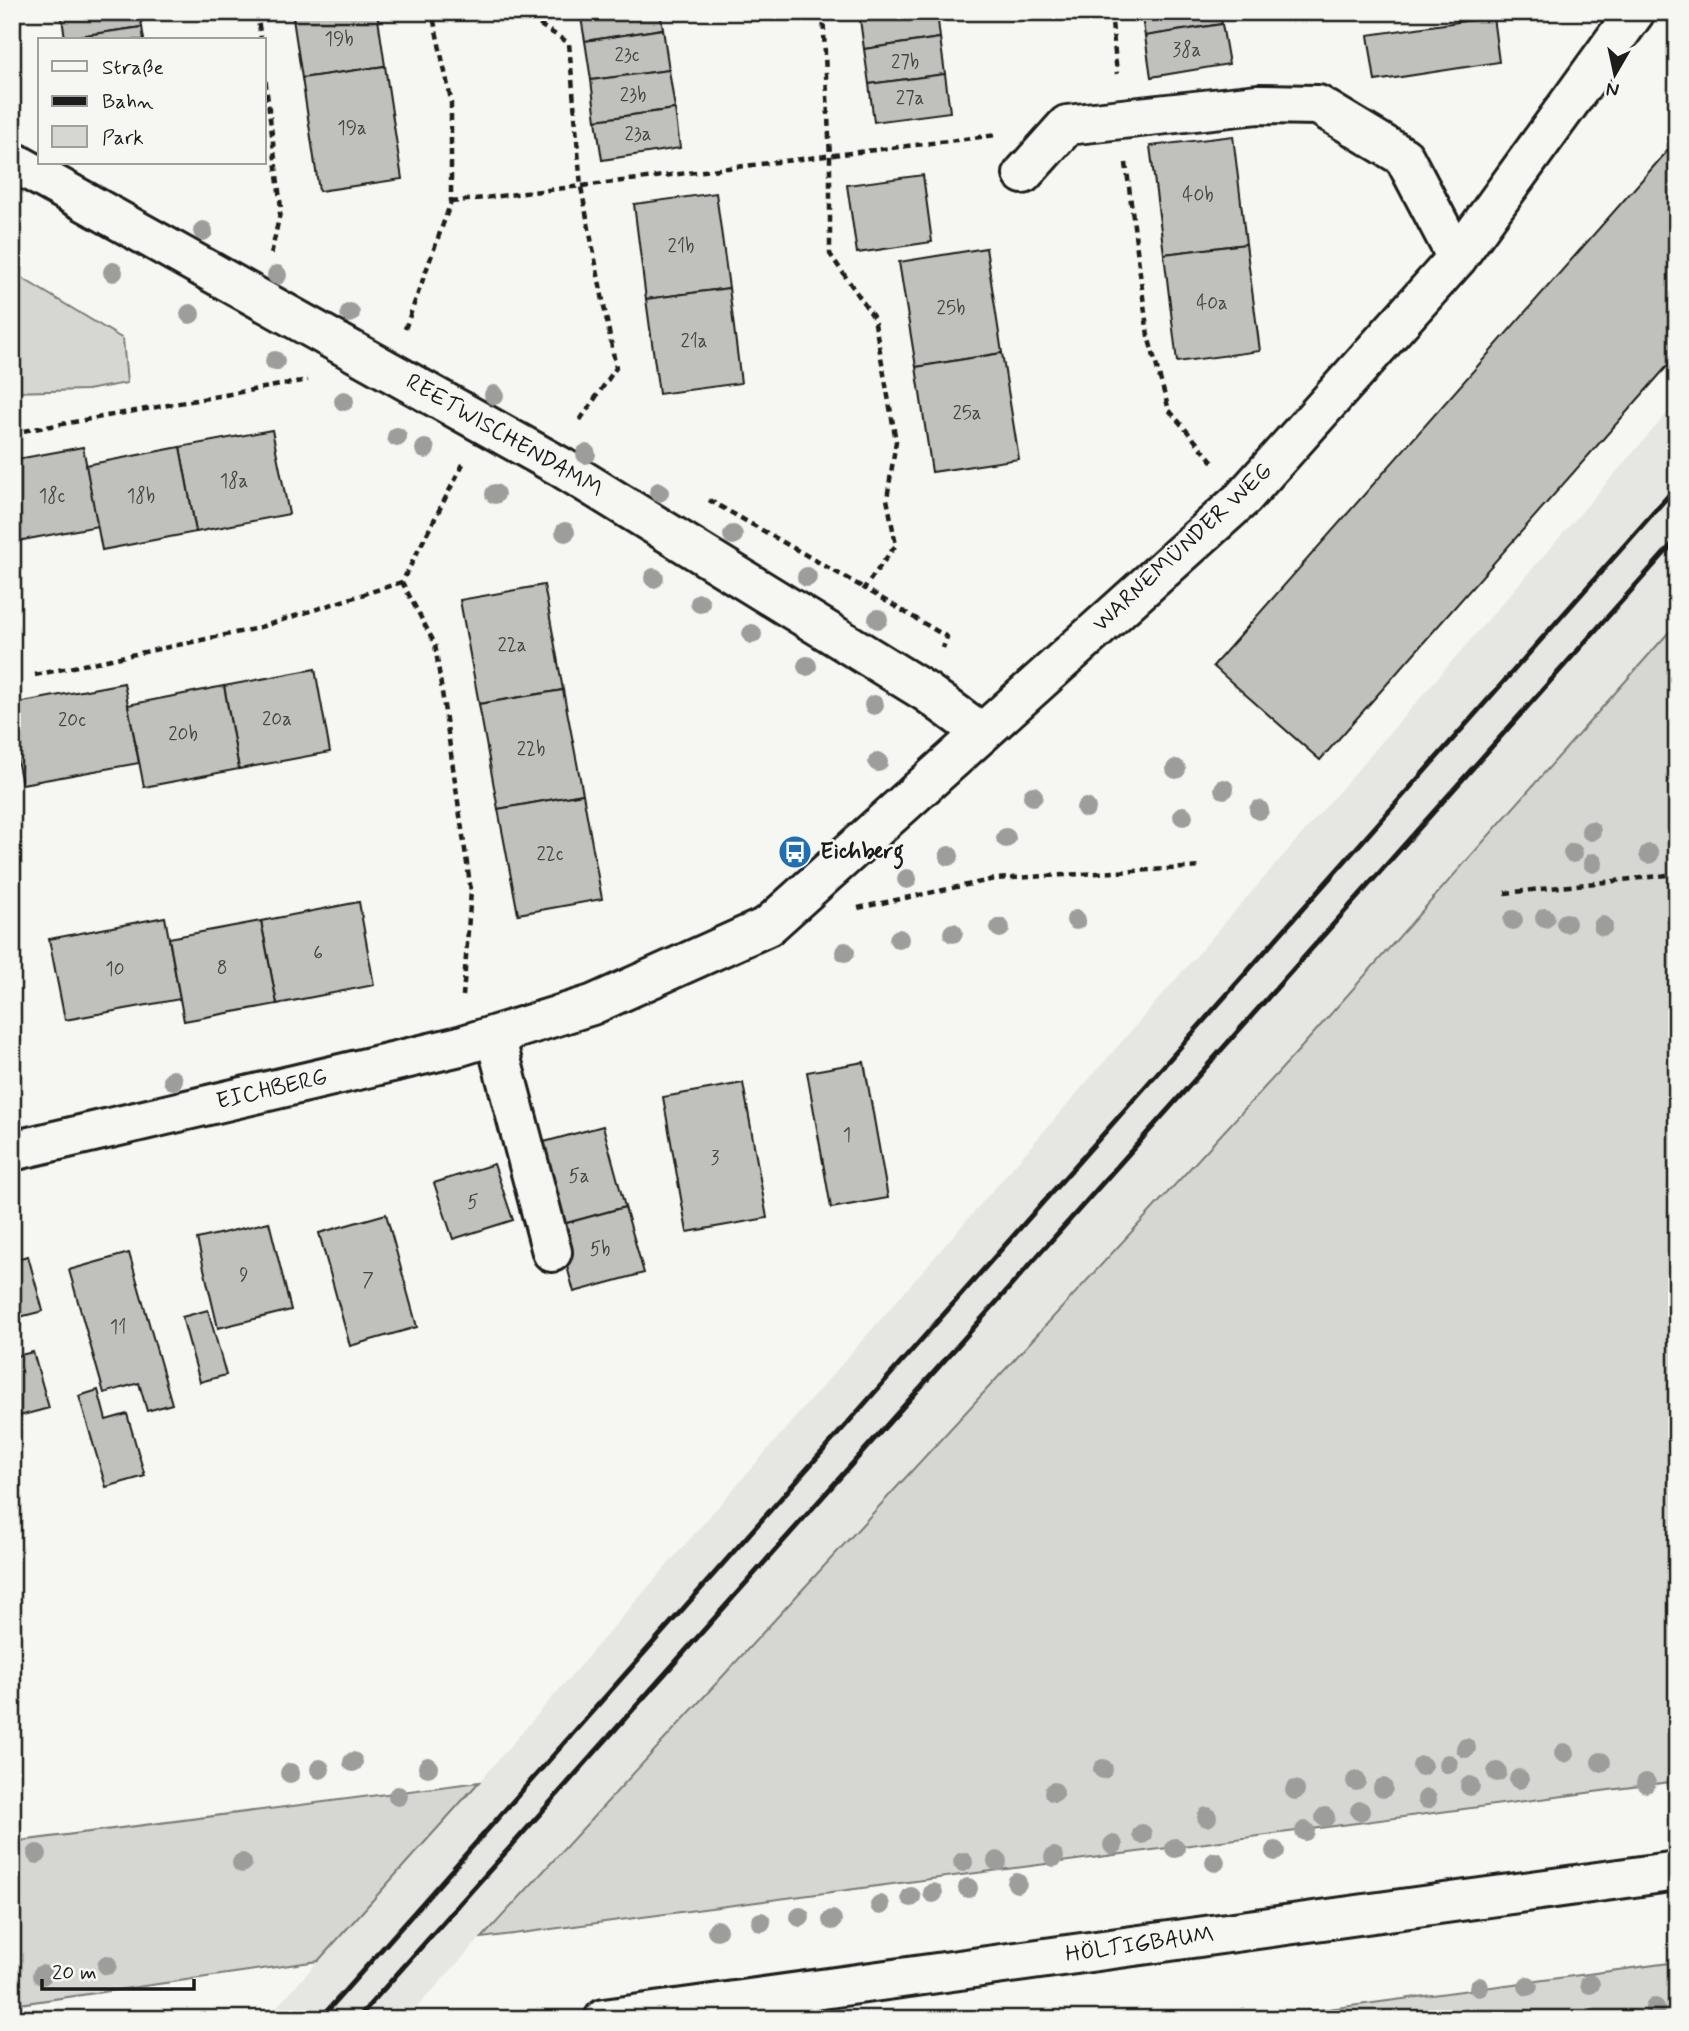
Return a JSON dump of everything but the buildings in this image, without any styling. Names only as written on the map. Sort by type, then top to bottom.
[{"type":"street","name":"WARNEMÜNDER WEG","points":[[982,733],[1243,498],[1457,258],[1634,12]]},
{"type":"street","points":[[1023,174],[1067,125],[1258,104],[1318,105],[1404,157],[1457,258]]},
{"type":"street","name":"REETWISCHENDAMM","points":[[12,161],[390,369],[561,467],[926,692],[982,733]]},
{"type":"street","name":"EICHBERG","points":[[12,1151],[495,1036],[592,1005],[768,926],[982,733]]},
{"type":"street","points":[[495,1036],[552,1252]]},
{"type":"street","name":"HÖLTIGBAUM","points":[[604,2019],[1677,1871]]},
{"type":"path","points":[[257,12],[261,38]]},
{"type":"path","points":[[390,369],[451,202],[452,100],[432,12]]},
{"type":"path","points":[[519,12],[569,43],[581,187],[616,368],[576,425],[588,431]]},
{"type":"path","points":[[823,12],[830,158],[830,254],[874,318],[896,441],[887,499],[896,545],[864,588]]},
{"type":"path","points":[[1111,12],[1121,119],[1148,336],[1169,410],[1243,498]]},
{"type":"path","points":[[262,299],[281,208],[266,85]]},
{"type":"path","points":[[451,202],[830,158],[1067,125]]},
{"type":"path","points":[[12,433],[315,378]]},
{"type":"path","points":[[35,675],[254,629],[402,582],[484,423]]},
{"type":"path","points":[[708,500],[947,636],[926,692]]},
{"type":"path","points":[[402,582],[436,645],[471,891],[463,996]]},
{"type":"path","points":[[848,910],[995,880],[1202,867]]},
{"type":"path","points":[[1505,893],[1677,874]]},
{"type":"shaded area","points":[[1677,402],[1677,623],[1298,1051],[406,2019],[266,2019],[479,1782]]},
{"type":"green space","points":[[12,272],[123,339],[127,383],[87,390],[12,392]]},
{"type":"green space","points":[[1677,623],[1677,1781],[482,1938],[1298,1051]]},
{"type":"green space","points":[[479,1782],[318,1961],[12,2005],[12,1842]]},
{"type":"green space","points":[[1677,1962],[1677,2019],[1254,2019]]},
{"type":"railway","points":[[320,2019],[1677,486]]},
{"type":"railway","points":[[357,2019],[1677,539]]},
{"type":"place","name":"Eichberg","points":[[795,852]]}]
